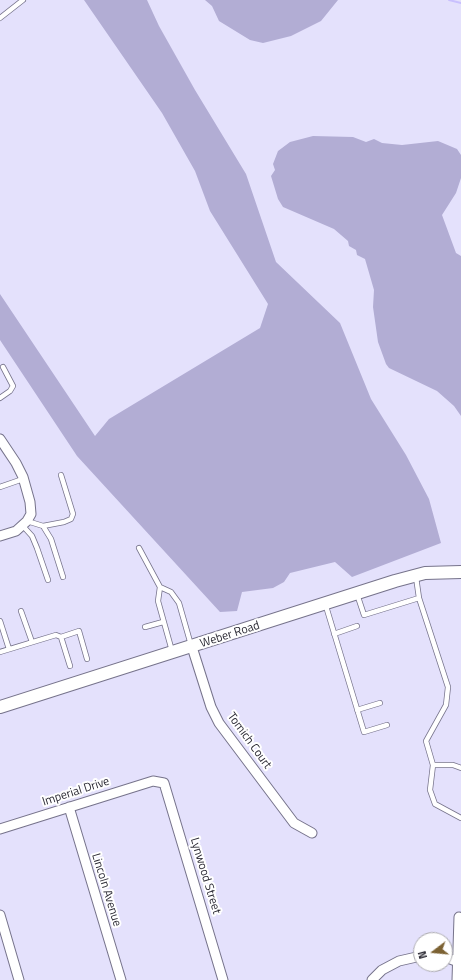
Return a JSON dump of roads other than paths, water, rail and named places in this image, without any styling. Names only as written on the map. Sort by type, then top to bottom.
[{"type":"main road","name":"Weber Road","points":[[0,707],[416,575],[424,573],[461,572]]},
{"type":"street","points":[[0,440],[16,463],[23,479],[30,502],[31,514],[25,523],[16,531],[0,536]]},
{"type":"street","name":"Tomich Court","points":[[192,647],[211,708],[219,723],[294,823],[312,833]]},
{"type":"street","name":"Imperial Drive","points":[[0,829],[153,780],[160,782]]},
{"type":"street","name":"Lynwood Street","points":[[160,782],[164,783],[223,980]]},
{"type":"street","name":"Lincoln Avenue","points":[[69,807],[121,980]]},
{"type":"street","points":[[0,915],[19,980]]},
{"type":"street","points":[[457,980],[460,962],[459,917]]},
{"type":"street","points":[[372,980],[382,970],[399,961],[413,958]]},
{"type":"lane","points":[[0,18],[23,0]]},
{"type":"lane","points":[[0,398],[10,391],[13,386],[3,367]]},
{"type":"lane","points":[[25,523],[43,526],[64,522],[71,519],[73,514],[61,474]]},
{"type":"lane","points":[[0,487],[23,479]]},
{"type":"lane","points":[[25,523],[37,548],[48,580]]},
{"type":"lane","points":[[43,526],[51,539],[63,577]]},
{"type":"lane","points":[[139,548],[160,587],[158,601],[172,653]]},
{"type":"lane","points":[[416,575],[419,598],[448,687],[446,705],[426,741],[433,765],[430,790],[431,797],[435,804],[461,818]]},
{"type":"lane","points":[[160,587],[171,592],[179,603],[190,635],[192,647]]},
{"type":"lane","points":[[356,593],[364,615],[419,598]]},
{"type":"lane","points":[[325,604],[364,732],[387,725]]},
{"type":"lane","points":[[21,611],[32,642]]},
{"type":"lane","points":[[0,621],[9,649]]},
{"type":"lane","points":[[145,627],[163,622]]},
{"type":"lane","points":[[334,634],[357,626]]},
{"type":"lane","points":[[0,652],[56,635],[61,637],[79,631],[87,659]]},
{"type":"lane","points":[[61,637],[70,666]]},
{"type":"lane","points":[[358,710],[380,704]]},
{"type":"lane","points":[[433,765],[453,765],[461,768]]},
{"type":"waterway","points":[[449,0],[461,3]]}]
